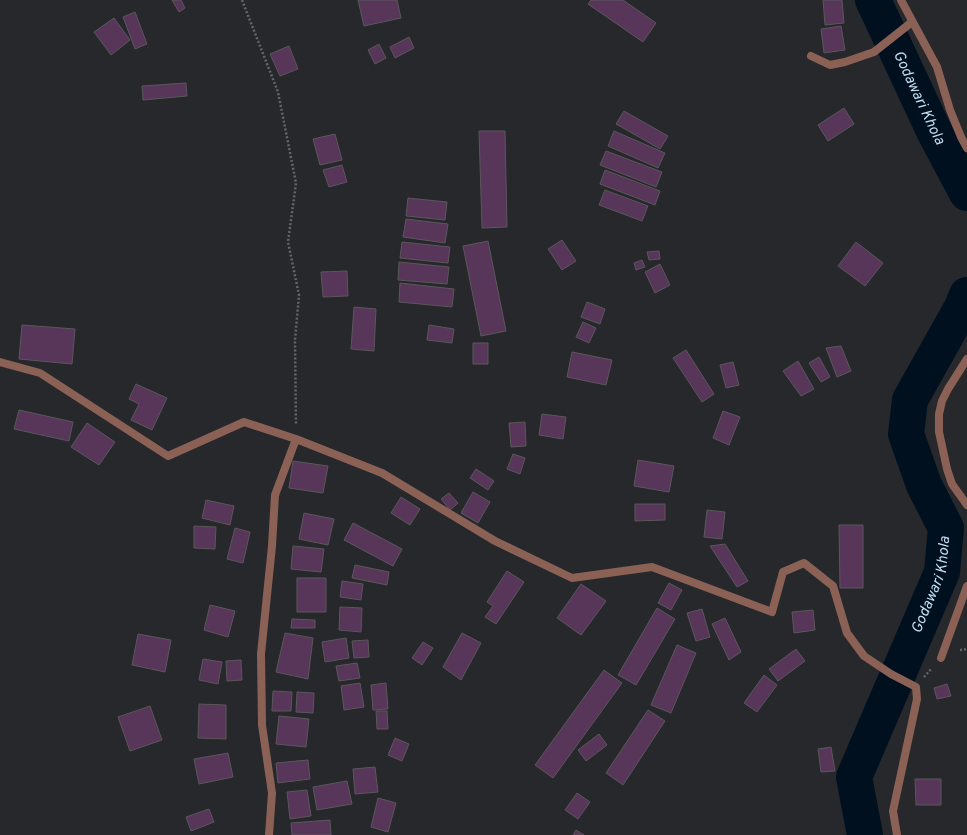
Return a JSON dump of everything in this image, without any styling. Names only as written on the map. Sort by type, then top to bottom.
[{"type":"street","points":[[901,0],[937,67],[950,110],[967,148]]},
{"type":"street","points":[[812,56],[830,64],[845,62],[874,52],[912,22]]},
{"type":"street","points":[[967,359],[942,401],[939,414],[939,432],[947,469],[952,484],[967,505]]},
{"type":"street","points":[[0,362],[40,373],[168,456],[244,422],[296,439],[382,473],[495,541],[572,578],[652,567],[772,612],[783,572],[804,563],[833,586],[847,633],[864,656],[891,674],[916,687],[917,699],[893,811],[897,835]]},
{"type":"street","points":[[269,835],[272,793],[262,725],[261,654],[272,546],[275,495],[296,439]]},
{"type":"street","points":[[941,658],[967,586]]},
{"type":"path","points":[[242,0],[278,92],[296,183],[288,242],[299,295],[295,340],[297,409],[296,439]]},
{"type":"building","points":[[172,0],[181,0],[185,8],[179,12]]},
{"type":"building","points":[[358,0],[397,0],[401,18],[364,26]]},
{"type":"building","points":[[591,0],[623,0],[656,23],[643,42],[588,4]]},
{"type":"building","points":[[823,0],[842,0],[844,23],[825,25]]},
{"type":"building","points":[[135,12],[147,44],[135,49],[123,17]]},
{"type":"building","points":[[114,18],[130,40],[111,55],[94,32]]},
{"type":"building","points":[[841,26],[845,50],[824,53],[821,29]]},
{"type":"building","points":[[409,37],[414,48],[395,58],[390,47]]},
{"type":"building","points":[[379,44],[386,58],[375,64],[368,50]]},
{"type":"building","points":[[289,46],[298,69],[280,76],[270,54]]},
{"type":"building","points":[[186,83],[187,96],[143,100],[142,86]]},
{"type":"building","points":[[844,108],[854,124],[828,141],[818,125]]},
{"type":"building","points":[[624,111],[668,136],[660,149],[616,124]]},
{"type":"building","points":[[479,131],[505,131],[507,227],[482,228]]},
{"type":"building","points":[[614,131],[665,153],[658,168],[608,146]]},
{"type":"building","points":[[335,134],[342,160],[320,165],[313,139]]},
{"type":"building","points":[[606,151],[662,172],[656,187],[600,165]]},
{"type":"building","points":[[342,165],[347,182],[329,187],[323,170]]},
{"type":"building","points":[[605,170],[660,191],[655,205],[600,184]]},
{"type":"building","points":[[605,190],[648,206],[642,221],[599,205]]},
{"type":"building","points":[[408,198],[447,202],[445,220],[406,216]]},
{"type":"building","points":[[406,219],[448,224],[445,243],[403,237]]},
{"type":"building","points":[[562,240],[576,261],[562,270],[548,249]]},
{"type":"building","points":[[488,241],[506,331],[481,336],[463,246]]},
{"type":"building","points":[[402,242],[450,247],[448,263],[400,258]]},
{"type":"building","points":[[856,242],[883,263],[865,286],[838,266]]},
{"type":"building","points":[[659,251],[660,259],[649,260],[647,252]]},
{"type":"building","points":[[642,260],[645,267],[636,270],[634,263]]},
{"type":"building","points":[[399,262],[449,267],[447,284],[398,280]]},
{"type":"building","points":[[660,264],[670,285],[655,293],[645,272]]},
{"type":"building","points":[[347,271],[348,296],[323,297],[321,272]]},
{"type":"building","points":[[400,283],[454,289],[452,307],[399,302]]},
{"type":"building","points":[[587,302],[605,309],[600,324],[581,317]]},
{"type":"building","points":[[354,307],[376,309],[374,351],[351,349]]},
{"type":"building","points":[[583,322],[596,328],[589,343],[576,337]]},
{"type":"building","points":[[22,325],[75,329],[72,364],[19,359]]},
{"type":"building","points":[[429,325],[454,329],[452,343],[427,340]]},
{"type":"building","points":[[473,343],[488,343],[488,364],[473,364]]},
{"type":"building","points":[[841,346],[851,371],[837,377],[826,348]]},
{"type":"building","points":[[686,350],[714,394],[702,402],[673,358]]},
{"type":"building","points":[[572,352],[612,360],[606,385],[567,377]]},
{"type":"building","points":[[819,357],[830,377],[821,382],[809,363]]},
{"type":"building","points":[[798,361],[814,389],[801,396],[783,371]]},
{"type":"building","points":[[733,362],[739,385],[726,388],[720,365]]},
{"type":"building","points":[[136,384],[167,398],[152,430],[131,420],[139,404],[129,399]]},
{"type":"building","points":[[19,410],[73,422],[69,441],[14,429]]},
{"type":"building","points":[[723,411],[740,417],[729,445],[713,438]]},
{"type":"building","points":[[542,414],[566,417],[563,439],[539,435]]},
{"type":"building","points":[[525,422],[526,446],[511,447],[509,423]]},
{"type":"building","points":[[87,423],[115,442],[99,465],[71,447]]},
{"type":"building","points":[[513,454],[525,458],[520,474],[507,469]]},
{"type":"building","points":[[638,460],[674,466],[669,492],[634,486]]},
{"type":"building","points":[[293,461],[328,466],[323,493],[289,488]]},
{"type":"building","points":[[476,469],[494,481],[488,490],[470,478]]},
{"type":"building","points":[[473,492],[490,502],[478,523],[461,513]]},
{"type":"building","points":[[449,493],[458,503],[450,510],[441,499]]},
{"type":"building","points":[[401,497],[420,509],[410,525],[391,513]]},
{"type":"building","points":[[206,500],[234,506],[230,525],[202,518]]},
{"type":"building","points":[[635,504],[665,504],[665,520],[635,521]]},
{"type":"building","points":[[707,510],[725,512],[722,539],[704,537]]},
{"type":"building","points":[[304,513],[334,519],[328,545],[299,539]]},
{"type":"building","points":[[353,523],[402,549],[393,566],[344,540]]},
{"type":"building","points":[[839,525],[863,525],[863,588],[840,588]]},
{"type":"building","points":[[194,526],[216,527],[215,549],[194,548]]},
{"type":"building","points":[[235,528],[250,532],[243,563],[227,559]]},
{"type":"building","points":[[725,544],[748,581],[737,587],[710,546]]},
{"type":"building","points":[[293,546],[324,549],[321,572],[291,569]]},
{"type":"building","points":[[355,565],[389,572],[387,585],[352,578]]},
{"type":"building","points":[[507,571],[524,582],[496,624],[485,617],[493,606],[487,602]]},
{"type":"building","points":[[297,578],[326,578],[326,612],[297,612]]},
{"type":"building","points":[[342,581],[363,584],[361,600],[340,597]]},
{"type":"building","points":[[669,583],[682,590],[671,610],[658,603]]},
{"type":"building","points":[[581,584],[606,601],[581,635],[557,618]]},
{"type":"building","points":[[210,605],[235,611],[228,637],[204,630]]},
{"type":"building","points":[[340,607],[362,608],[361,632],[339,630]]},
{"type":"building","points":[[657,608],[675,619],[636,685],[618,675]]},
{"type":"building","points":[[702,609],[710,637],[696,641],[687,613]]},
{"type":"building","points":[[813,610],[815,630],[794,633],[792,612]]},
{"type":"building","points":[[725,618],[741,652],[729,660],[712,624]]},
{"type":"building","points":[[292,619],[315,620],[315,628],[291,628]]},
{"type":"building","points":[[285,633],[313,638],[308,679],[276,672]]},
{"type":"building","points":[[462,633],[481,643],[461,680],[443,667]]},
{"type":"building","points":[[138,634],[171,640],[165,672],[132,665]]},
{"type":"building","points":[[346,638],[349,658],[325,662],[322,642]]},
{"type":"building","points":[[368,640],[369,657],[354,658],[352,641]]},
{"type":"building","points":[[423,642],[433,648],[422,665],[412,658]]},
{"type":"building","points":[[677,645],[696,653],[671,713],[651,705]]},
{"type":"building","points":[[796,649],[805,661],[778,681],[769,669]]},
{"type":"building","points":[[203,659],[222,662],[218,684],[199,680]]},
{"type":"building","points":[[241,660],[242,680],[227,681],[226,661]]},
{"type":"building","points":[[357,663],[360,678],[339,681],[336,666]]},
{"type":"building","points":[[604,670],[622,683],[553,778],[535,765]]},
{"type":"building","points":[[764,675],[777,685],[757,712],[744,703]]},
{"type":"building","points":[[360,683],[364,707],[344,710],[341,686]]},
{"type":"building","points":[[386,683],[388,709],[373,710],[371,685]]},
{"type":"building","points":[[947,684],[951,696],[937,699],[934,688]]},
{"type":"building","points":[[273,691],[292,692],[291,711],[272,711]]},
{"type":"building","points":[[297,692],[314,693],[313,713],[296,712]]},
{"type":"building","points":[[199,704],[226,705],[226,739],[198,738]]},
{"type":"building","points":[[150,706],[162,740],[130,751],[118,717]]},
{"type":"building","points":[[648,710],[665,721],[623,785],[606,773]]},
{"type":"building","points":[[376,711],[387,711],[388,729],[377,729]]},
{"type":"building","points":[[279,716],[309,719],[306,747],[276,744]]},
{"type":"building","points":[[599,734],[607,745],[586,761],[578,750]]},
{"type":"building","points":[[395,738],[409,744],[402,761],[388,755]]},
{"type":"building","points":[[831,747],[835,771],[821,772],[818,749]]},
{"type":"building","points":[[228,753],[233,777],[199,784],[194,759]]},
{"type":"building","points":[[308,760],[310,779],[278,783],[276,763]]},
{"type":"building","points":[[375,767],[378,792],[355,794],[353,769]]},
{"type":"building","points":[[915,779],[941,779],[941,805],[916,805]]},
{"type":"building","points":[[347,781],[352,804],[317,810],[313,787]]},
{"type":"building","points":[[307,790],[311,816],[290,819],[287,792]]},
{"type":"building","points":[[577,793],[590,802],[578,819],[565,810]]},
{"type":"building","points":[[378,798],[396,803],[388,832],[371,827]]},
{"type":"building","points":[[209,809],[214,822],[191,831],[186,817]]},
{"type":"building","points":[[330,820],[331,835],[292,835],[291,823]]},
{"type":"building","points":[[576,830],[584,835],[573,835]]},
{"type":"waterway","name":"Godawari Khola","points":[[873,0],[934,131],[967,193]]},
{"type":"waterway","name":"Godawari Khola","points":[[865,835],[854,777],[942,572],[946,528],[924,485],[906,434],[910,400],[961,309],[967,295]]}]
